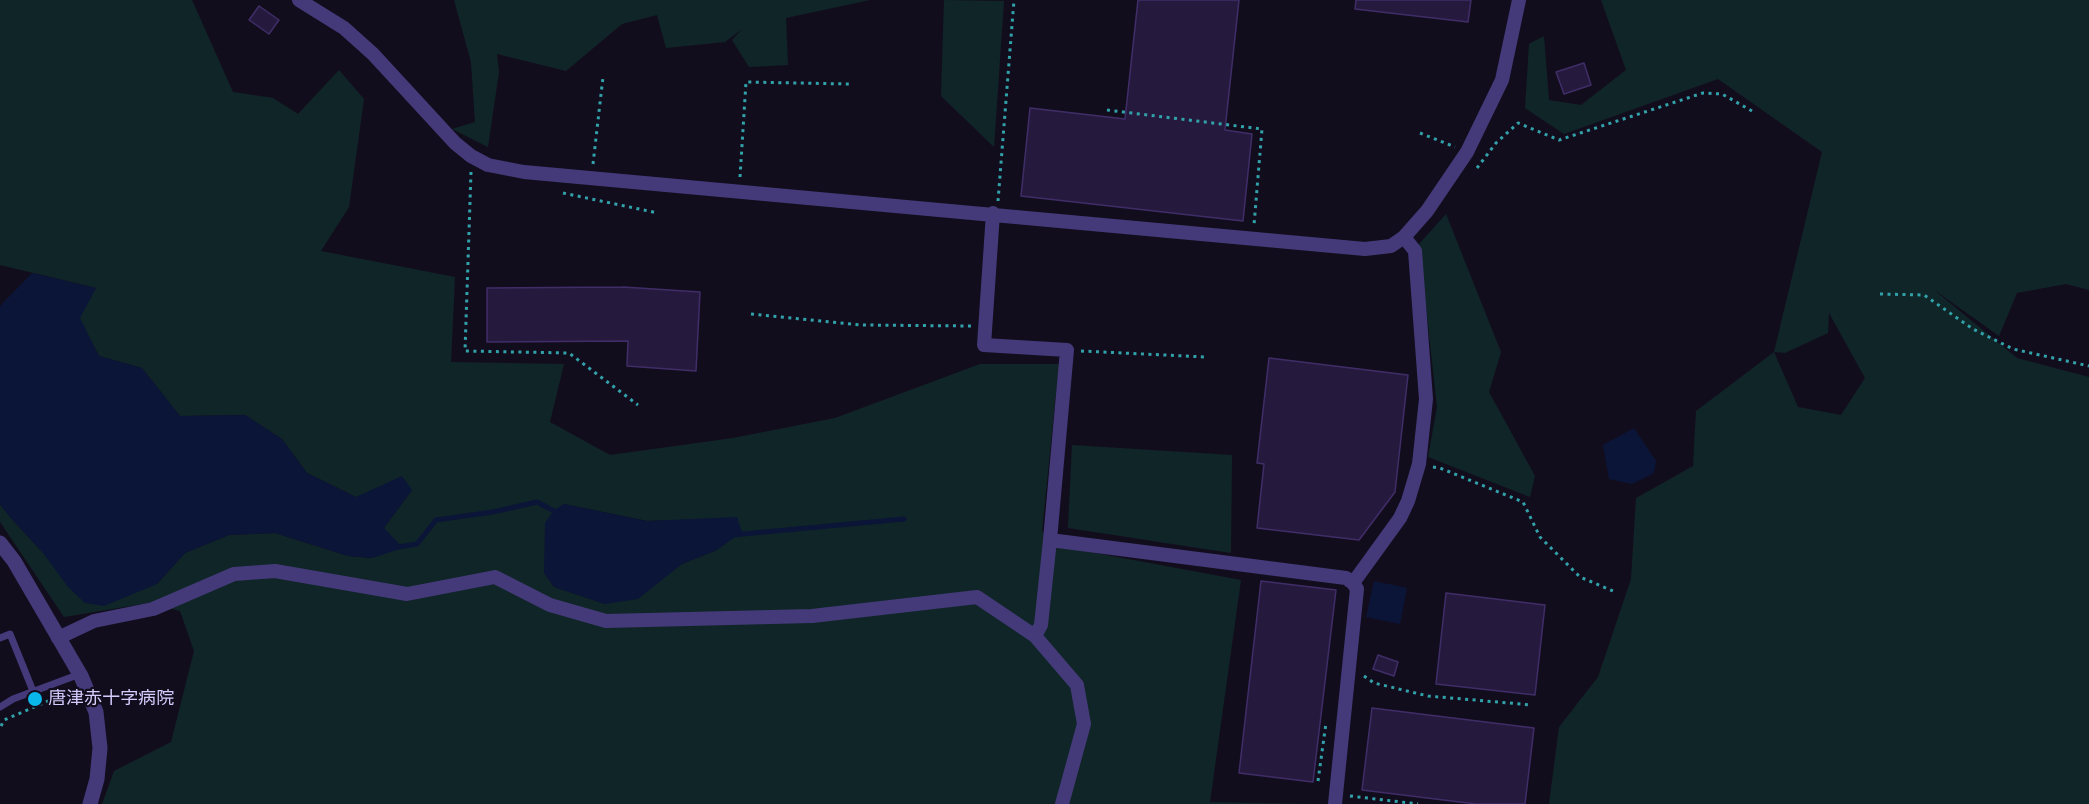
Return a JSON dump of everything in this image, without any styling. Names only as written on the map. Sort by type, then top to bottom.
[{"type":"street","points":[[299,0],[344,28],[373,54],[455,143],[471,156],[488,165],[591,178],[993,213],[1365,249],[1391,246],[1404,237],[1427,211],[1467,152],[1502,80],[1519,0]]},
{"type":"street","points":[[993,213],[984,345],[1067,350],[1041,625],[1035,636]]},
{"type":"street","points":[[1353,583],[1400,518],[1408,501],[1419,464],[1426,399],[1415,251],[1404,237]]},
{"type":"street","points":[[1050,540],[1346,578],[1353,583],[1357,589],[1336,800]]},
{"type":"street","points":[[0,543],[14,561],[80,674],[96,712],[100,748],[97,779],[90,804]]},
{"type":"street","points":[[58,638],[94,621],[153,609],[234,573],[276,572],[407,594],[495,577],[550,604],[606,621],[812,616],[977,597],[1035,636],[1077,685],[1084,724],[1062,804]]},
{"type":"lane","points":[[0,638],[10,634],[33,691]]},
{"type":"lane","points":[[1,703],[80,674]]},
{"type":"path","points":[[993,213],[998,201],[1014,0]]},
{"type":"path","points":[[591,178],[603,77]]},
{"type":"path","points":[[740,191],[746,82],[849,84]]},
{"type":"path","points":[[1452,175],[1466,183],[1496,143],[1518,123],[1559,140],[1703,93],[1722,94],[1752,111]]},
{"type":"path","points":[[1107,110],[1262,129],[1253,239]]},
{"type":"path","points":[[1420,132],[1467,152]]},
{"type":"path","points":[[471,156],[465,351],[568,353],[638,405]]},
{"type":"path","points":[[561,192],[658,213]]},
{"type":"path","points":[[1880,294],[1924,295],[1973,329],[2013,349],[2089,366]]},
{"type":"path","points":[[751,314],[861,325],[985,326]]},
{"type":"path","points":[[1067,350],[1206,357]]},
{"type":"path","points":[[1419,464],[1440,468],[1523,502],[1540,537],[1580,578],[1614,591]]},
{"type":"path","points":[[1348,664],[1374,683],[1428,696],[1532,705]]},
{"type":"path","points":[[2,726],[4,720],[53,699],[76,702]]},
{"type":"path","points":[[1336,800],[1418,804]]},
{"type":"green space","points":[[0,0],[192,0],[233,92],[273,98],[298,114],[339,70],[364,99],[349,207],[321,251],[455,277],[451,362],[564,364],[550,422],[610,455],[733,438],[835,418],[980,364],[1059,364],[1042,531],[1058,546],[1241,580],[1210,802],[1316,804],[102,804],[114,771],[171,742],[194,651],[180,611],[149,603],[64,617],[0,522],[0,504],[43,553],[157,584],[185,553],[229,535],[275,533],[348,556],[372,558],[384,528],[412,490],[356,497],[307,473],[282,439],[245,415],[180,416],[142,368],[99,356],[79,318],[96,288],[0,265]],"holes":[[[564,504],[647,521],[737,518],[717,550],[682,564],[605,604],[554,587],[544,573]]]},
{"type":"green space","points":[[454,0],[870,0],[786,18],[788,65],[749,67],[732,40],[742,29],[725,42],[666,48],[657,15],[622,24],[566,71],[497,54],[499,72],[488,147],[452,129],[475,122],[471,62]]},
{"type":"green space","points":[[944,0],[1004,1],[994,147],[941,96]]},
{"type":"green space","points":[[1601,0],[2089,0],[2089,290],[2066,284],[2017,293],[1999,336],[1933,289],[2017,358],[2089,377],[2089,804],[1549,804],[1559,727],[1598,677],[1631,579],[1636,498],[1693,466],[1696,411],[1774,352],[1822,152],[1718,79],[1564,134],[1525,108],[1529,44],[1544,36],[1549,100],[1581,105],[1626,70]],"holes":[[[1829,313],[1865,378],[1841,415],[1798,407],[1774,352],[1785,353],[1828,333]]]},
{"type":"green space","points":[[1446,214],[1501,352],[1489,392],[1535,476],[1530,497],[1428,457],[1437,407],[1419,244]]},
{"type":"green space","points":[[1072,445],[1232,455],[1231,553],[1068,528]]},
{"type":"water","points":[[32,273],[96,288],[80,318],[99,356],[142,368],[180,416],[245,415],[282,439],[307,473],[356,497],[402,476],[412,490],[384,528],[403,548],[372,558],[348,556],[275,533],[229,535],[185,553],[157,584],[104,606],[85,603],[68,587],[43,553],[0,504],[0,306]]},
{"type":"water","points":[[1634,428],[1656,461],[1654,473],[1632,484],[1609,479],[1603,445]]},
{"type":"water","points":[[564,504],[647,521],[737,517],[742,532],[717,550],[682,564],[638,599],[605,604],[554,587],[544,573],[545,523],[554,510]]},
{"type":"water","points":[[1374,581],[1407,588],[1400,624],[1366,617]]},
{"type":"building","points":[[1138,0],[1239,0],[1225,130],[1252,134],[1243,221],[1021,196],[1030,108],[1125,119]]},
{"type":"building","points":[[1356,0],[1471,0],[1468,22],[1355,9]]},
{"type":"building","points":[[259,6],[279,20],[269,34],[249,20]]},
{"type":"building","points":[[1584,63],[1591,85],[1564,94],[1556,72]]},
{"type":"building","points":[[623,287],[700,292],[696,371],[627,366],[628,341],[487,342],[487,288]]},
{"type":"building","points":[[1269,358],[1408,375],[1395,492],[1359,540],[1257,528],[1264,464],[1257,463]]},
{"type":"building","points":[[1261,581],[1336,590],[1313,782],[1239,773]]},
{"type":"building","points":[[1446,593],[1545,605],[1535,695],[1436,684]]},
{"type":"building","points":[[1378,655],[1398,662],[1394,676],[1373,669]]},
{"type":"building","points":[[1372,708],[1534,728],[1525,804],[1476,804],[1362,790]]},
{"type":"waterway","points":[[398,547],[417,544],[436,520],[493,512],[537,502],[558,513]]},
{"type":"waterway","points":[[732,535],[904,519]]},
{"type":"place","name":"唐津赤十字病院","points":[[35,699]]}]
